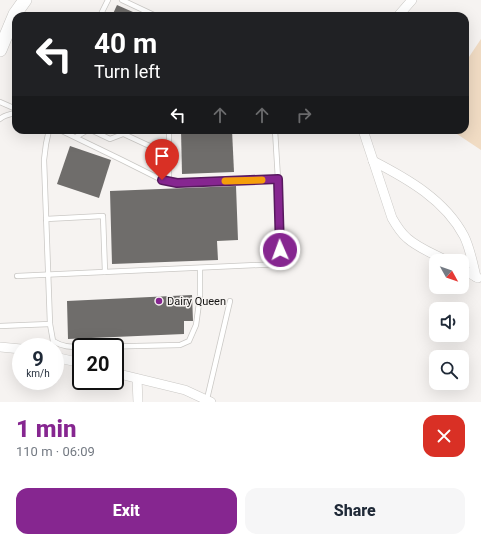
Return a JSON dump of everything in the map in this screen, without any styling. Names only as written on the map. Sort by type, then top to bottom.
[{"type":"main road","points":[[16,12],[25,0]]},
{"type":"main road","points":[[0,48],[12,21]]},
{"type":"street","points":[[402,12],[412,0]]},
{"type":"street","points":[[364,134],[392,218],[407,238],[433,254]]},
{"type":"street","points":[[373,161],[396,172],[416,185],[435,200],[451,217],[464,237],[478,279]]},
{"type":"street","points":[[469,274],[478,279]]},
{"type":"street","points":[[0,347],[12,348]]},
{"type":"street","points":[[124,375],[185,390],[209,401]]},
{"type":"street","points":[[137,379],[138,402]]},
{"type":"lane","points":[[17,12],[32,0]]},
{"type":"lane","points":[[102,12],[108,0]]},
{"type":"lane","points":[[122,0],[148,12]]},
{"type":"lane","points":[[0,102],[12,107]]},
{"type":"lane","points":[[0,119],[2,116],[12,114]]},
{"type":"lane","points":[[48,134],[44,160],[50,324],[53,341],[60,345],[72,347]]},
{"type":"lane","points":[[68,134],[167,182],[177,183],[278,179]]},
{"type":"lane","points":[[76,138],[82,134]]},
{"type":"lane","points":[[99,134],[110,139],[123,134],[169,155]]},
{"type":"lane","points":[[167,182],[169,176],[169,134]]},
{"type":"lane","points":[[17,276],[280,264],[275,134]]},
{"type":"lane","points":[[46,219],[102,216],[105,272]]},
{"type":"lane","points":[[124,346],[180,345],[189,341],[196,325],[200,296],[200,268]]},
{"type":"lane","points":[[209,401],[230,301]]},
{"type":"lane","points":[[0,326],[50,324]]},
{"type":"shaded area","points":[[481,39],[481,150],[457,134],[469,134],[469,57]]},
{"type":"building","points":[[117,5],[133,12],[114,12]]},
{"type":"building","points":[[181,134],[232,134],[234,172],[182,174]]},
{"type":"building","points":[[70,146],[111,160],[99,198],[57,184]]},
{"type":"building","points":[[236,186],[238,240],[217,241],[218,260],[112,264],[110,191]]},
{"type":"building","points":[[192,295],[193,321],[184,321],[184,334],[68,339],[67,301]]},
{"type":"slow traffic","points":[[225,181],[262,180]]},
{"type":"place","name":"Dairy Queen","points":[[159,301]]},
{"type":"route","points":[[162,180],[177,183],[278,179],[280,250]]}]
